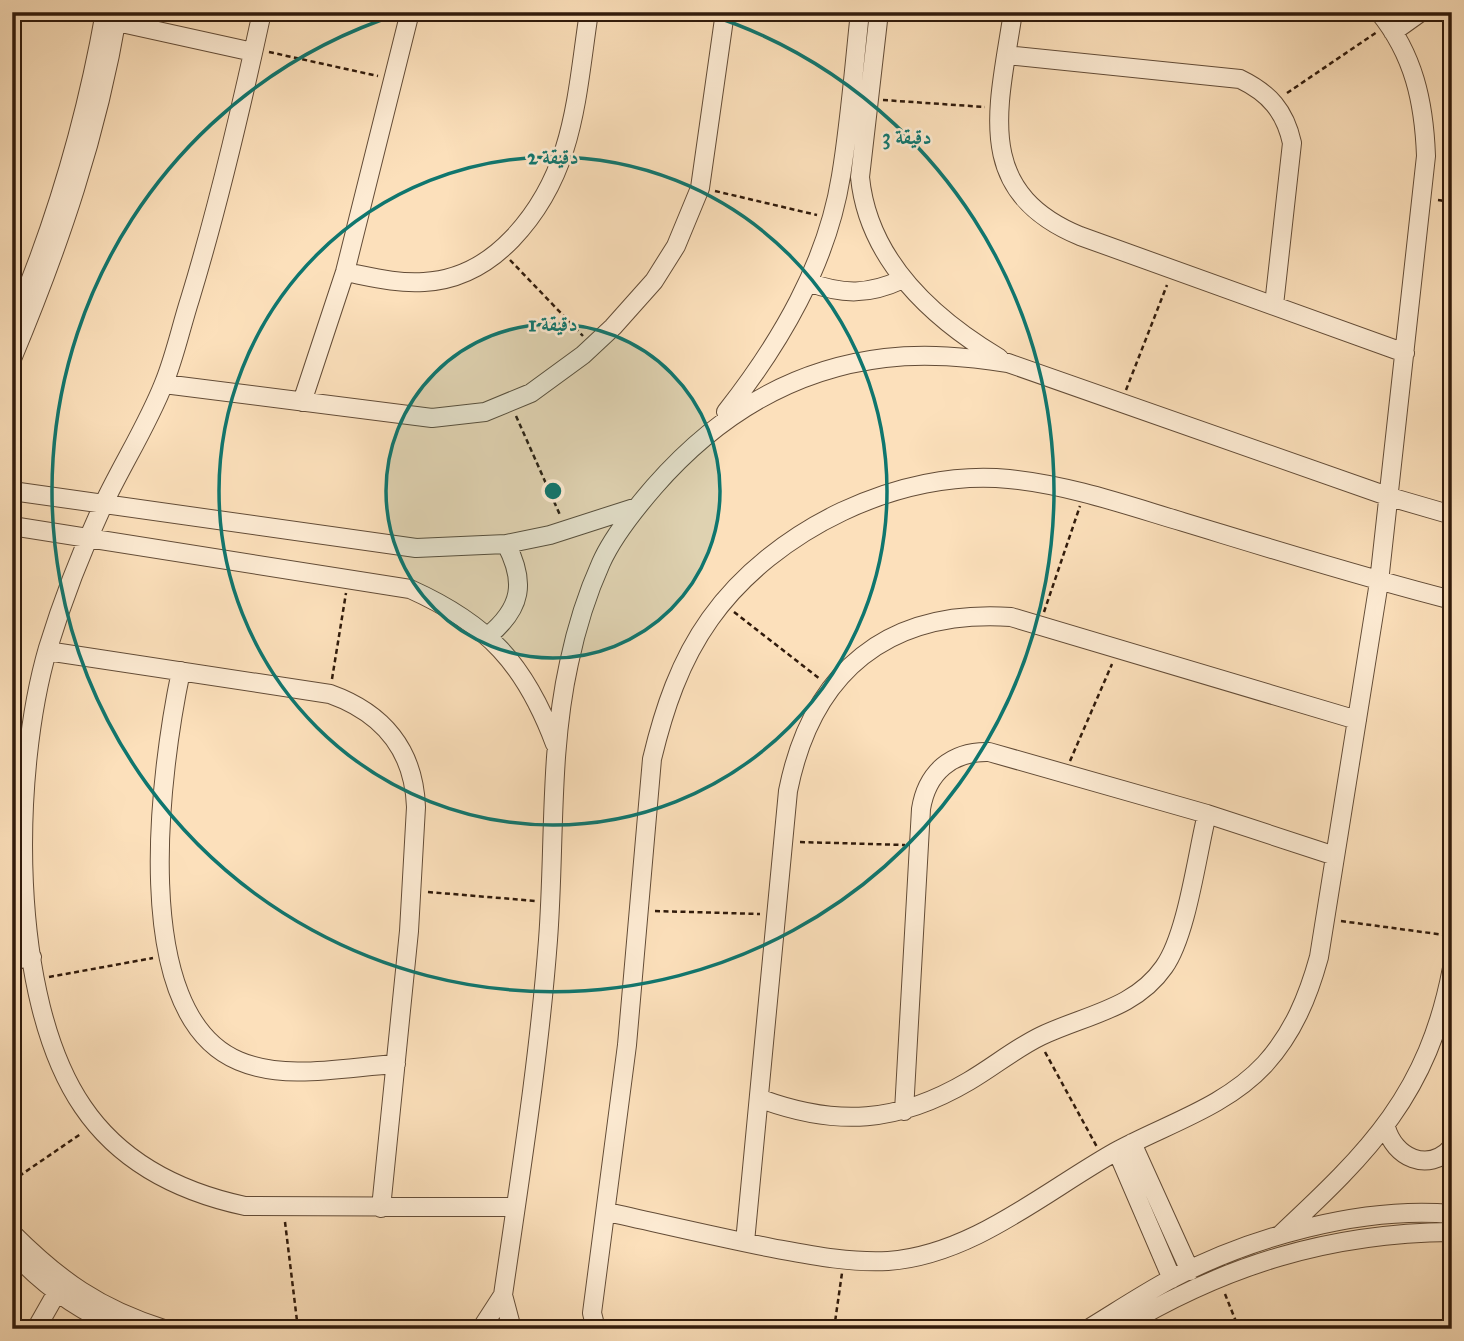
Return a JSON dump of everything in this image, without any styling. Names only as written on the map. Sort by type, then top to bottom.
[{"type":"street","points":[[262,12],[222,193],[164,384],[89,537],[47,651],[34,711],[26,785],[25,896],[36,980],[50,1038],[64,1074],[96,1124],[138,1163],[171,1183],[219,1201],[284,1209],[515,1207]]},
{"type":"street","points":[[302,402],[345,272],[410,12]]},
{"type":"street","points":[[345,272],[424,282],[469,271],[501,250],[540,206],[564,155],[572,127],[589,12]]},
{"type":"street","points":[[164,384],[432,418],[459,417],[510,403],[531,393],[593,346],[641,297],[666,264],[686,227],[700,188],[725,12]]},
{"type":"street","points":[[481,1329],[502,1295],[536,1067],[550,902],[561,707],[580,621],[601,561],[636,507],[674,464],[716,425],[756,374],[790,319],[831,218],[841,177],[860,12]]},
{"type":"street","points":[[879,12],[860,177],[863,202],[878,242],[903,279],[934,312],[969,340],[1008,363],[1390,496],[1452,515]]},
{"type":"street","points":[[1013,12],[997,136],[1003,163],[1014,188],[1032,209],[1055,225],[1405,353]]},
{"type":"street","points":[[607,1212],[745,1242],[844,1259],[888,1261],[919,1256],[974,1237],[1117,1151],[1233,1092],[1264,1065],[1289,1033],[1308,996],[1325,919],[1379,582],[1426,144],[1421,96],[1409,62],[1387,23],[1421,12]]},
{"type":"street","points":[[114,16],[253,51]]},
{"type":"street","points":[[12,326],[38,266],[114,16]]},
{"type":"street","points":[[12,359],[50,270],[92,136],[114,16]]},
{"type":"street","points":[[1006,55],[1240,79],[1258,88],[1274,102],[1289,128],[1292,143],[1274,305]]},
{"type":"street","points":[[807,282],[831,291],[856,293],[880,289],[903,279]]},
{"type":"street","points":[[716,425],[768,393],[825,370],[855,362],[916,355],[1008,363]]},
{"type":"street","points":[[582,1329],[594,1321],[640,911],[648,798],[661,722],[691,651],[723,604],[762,563],[793,540],[860,505],[895,492],[944,481],[1006,478],[1084,493],[1379,582],[1452,600]]},
{"type":"street","points":[[12,491],[416,548],[506,544],[567,530],[636,507]]},
{"type":"street","points":[[12,526],[410,589],[453,608],[488,636],[518,669],[530,688],[541,707],[557,749]]},
{"type":"street","points":[[488,636],[505,622],[515,604],[519,583],[516,562],[506,544]]},
{"type":"street","points":[[745,1242],[761,1099],[788,790],[796,750],[814,713],[831,687],[854,663],[881,643],[911,628],[944,618],[977,615],[1011,617],[1357,720]]},
{"type":"street","points":[[47,651],[330,694],[369,712],[383,724],[405,754],[415,789],[412,891],[381,1208]]},
{"type":"street","points":[[181,671],[165,758],[160,821],[160,871],[177,994],[186,1014],[208,1041],[236,1060],[280,1072],[396,1064]]},
{"type":"street","points":[[904,1111],[923,795],[933,776],[948,761],[975,752],[989,752],[1207,814],[1335,856]]},
{"type":"street","points":[[761,1099],[795,1111],[831,1118],[868,1118],[904,1111],[969,1081],[1037,1038],[1128,1002],[1150,986],[1166,965],[1177,941],[1207,814]]},
{"type":"street","points":[[12,960],[32,957]]},
{"type":"street","points":[[1278,1238],[1354,1165],[1386,1127],[1418,1078],[1432,1047],[1452,968]]},
{"type":"street","points":[[1386,1127],[1395,1148],[1416,1160],[1439,1158],[1452,1147]]},
{"type":"street","points":[[1117,1151],[1190,1270]]},
{"type":"street","points":[[1117,1151],[1171,1279]]},
{"type":"street","points":[[1088,1329],[1171,1279],[1278,1238],[1362,1217],[1405,1213],[1452,1214]]},
{"type":"street","points":[[1119,1329],[1219,1278],[1263,1260],[1332,1242],[1396,1233],[1452,1232]]},
{"type":"street","points":[[12,1233],[67,1284],[94,1301],[163,1329]]},
{"type":"street","points":[[12,1251],[57,1292],[97,1318],[123,1329]]},
{"type":"street","points":[[36,1329],[57,1292]]},
{"type":"street","points":[[502,1295],[512,1329]]},
{"type":"path","points":[[1274,102],[1387,23]]},
{"type":"path","points":[[253,51],[392,79]]},
{"type":"path","points":[[869,99],[999,108]]},
{"type":"path","points":[[700,188],[831,218]]},
{"type":"path","points":[[501,250],[593,346]]},
{"type":"path","points":[[1122,402],[1173,269]]},
{"type":"path","points":[[510,403],[567,530]]},
{"type":"path","points":[[1040,625],[1084,493]]},
{"type":"path","points":[[330,694],[348,579]]},
{"type":"path","points":[[723,604],[831,687]]},
{"type":"path","points":[[1064,773],[1119,649]]},
{"type":"path","points":[[783,841],[919,845]]},
{"type":"path","points":[[412,891],[550,902]]},
{"type":"path","points":[[640,911],[777,914]]},
{"type":"path","points":[[1325,919],[1452,936]]},
{"type":"path","points":[[36,980],[170,955]]},
{"type":"path","points":[[1037,1038],[1117,1151]]},
{"type":"path","points":[[12,1181],[96,1124]]},
{"type":"path","points":[[284,1209],[298,1329]]},
{"type":"path","points":[[834,1329],[844,1259]]},
{"type":"path","points":[[1219,1278],[1239,1329]]}]
